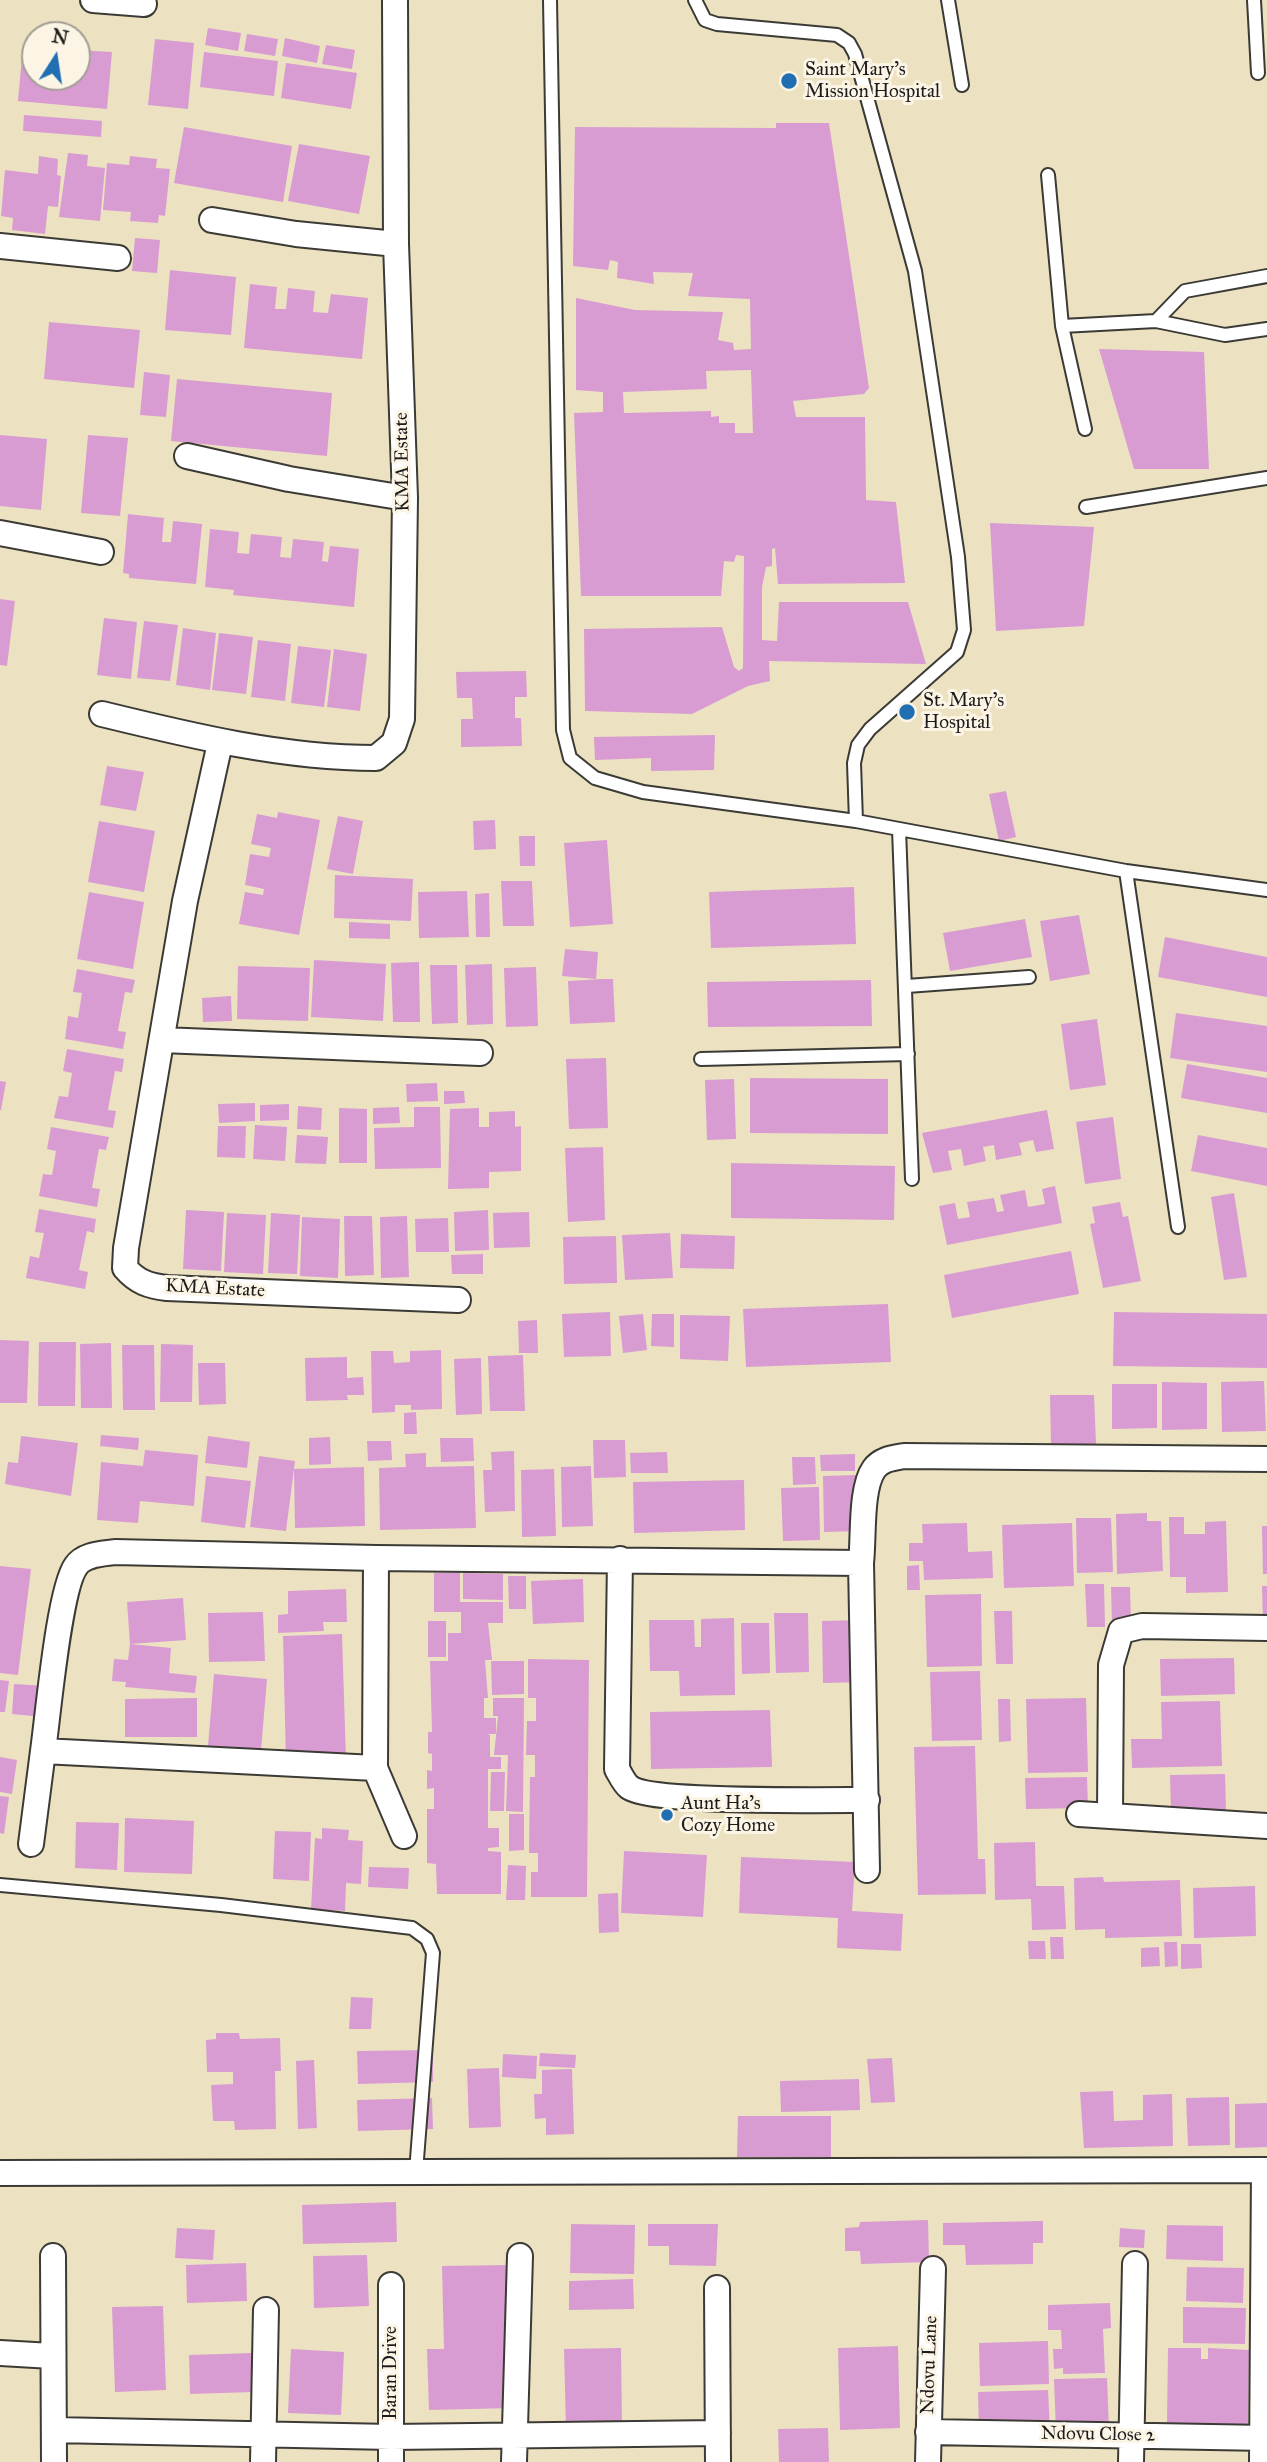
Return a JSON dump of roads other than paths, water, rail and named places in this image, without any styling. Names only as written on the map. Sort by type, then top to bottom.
[{"type":"street","points":[[93,0],[144,4]]},
{"type":"street","name":"KMA Estate","points":[[102,714],[220,743],[341,758],[376,758],[394,743],[402,719],[405,498],[396,244],[395,0]]},
{"type":"street","points":[[212,220],[296,234],[396,244]]},
{"type":"street","points":[[0,247],[118,258]]},
{"type":"street","points":[[187,456],[289,479],[405,498]]},
{"type":"street","points":[[0,533],[101,552]]},
{"type":"street","name":"KMA Estate","points":[[220,743],[185,901],[126,1248],[125,1268],[133,1278],[148,1286],[167,1288],[458,1300]]},
{"type":"street","points":[[162,1040],[480,1053]]},
{"type":"street","points":[[867,1870],[861,1563],[866,1489],[874,1468],[886,1459],[904,1456],[1267,1458]]},
{"type":"street","points":[[31,1844],[64,1605],[76,1565],[90,1555],[115,1552],[376,1559],[861,1563]]},
{"type":"street","points":[[376,1559],[375,1768],[404,1836]]},
{"type":"street","points":[[620,1559],[617,1769],[629,1787],[645,1793],[693,1798],[867,1800]]},
{"type":"street","points":[[1110,1815],[1111,1665],[1121,1631],[1142,1626],[1267,1628]]},
{"type":"street","points":[[43,1751],[375,1768]]},
{"type":"street","points":[[1079,1814],[1267,1826]]},
{"type":"street","points":[[0,2173],[1265,2170],[1265,2437],[1262,2462]]},
{"type":"street","points":[[53,2256],[54,2462]]},
{"type":"street","points":[[514,2462],[520,2256]]},
{"type":"street","points":[[1132,2462],[1135,2264]]},
{"type":"street","name":"Ndovu Lane","points":[[928,2462],[933,2269]]},
{"type":"street","name":"Baran Drive","points":[[391,2285],[391,2462]]},
{"type":"street","points":[[717,2288],[718,2462]]},
{"type":"street","points":[[263,2462],[266,2310]]},
{"type":"street","points":[[0,2353],[52,2356]]},
{"type":"street","points":[[54,2430],[391,2437],[718,2432]]},
{"type":"street","name":"Ndovu Close 2","points":[[928,2432],[1265,2437]]},
{"type":"lane","points":[[550,0],[564,730],[570,758],[595,778],[643,792],[856,821],[1126,871],[1267,890]]},
{"type":"lane","points":[[695,0],[705,20],[717,24],[836,35],[849,43],[915,271],[958,557],[964,630],[957,652],[870,729],[858,745],[854,763],[856,821]]},
{"type":"lane","points":[[948,0],[962,85]]},
{"type":"lane","points":[[1254,0],[1258,73]]},
{"type":"lane","points":[[1048,175],[1062,326],[1085,429]]},
{"type":"lane","points":[[1156,321],[1185,291],[1267,276]]},
{"type":"lane","points":[[1062,326],[1156,321],[1225,335],[1267,329]]},
{"type":"lane","points":[[1086,507],[1267,478]]},
{"type":"lane","points":[[899,829],[912,1179]]},
{"type":"lane","points":[[1126,871],[1178,1227]]},
{"type":"lane","points":[[906,986],[1028,978]]},
{"type":"lane","points":[[701,1059],[908,1054]]},
{"type":"lane","points":[[0,1885],[221,1905],[412,1928],[427,1939],[433,1953],[416,2172]]},
{"type":"place","name":"Saint Mary's Mission Hospital","points":[[789,81]]},
{"type":"place","name":"St. Mary's Hospital","points":[[907,712]]},
{"type":"place","name":"Aunt Ha's Cozy Home","points":[[667,1815]]}]
